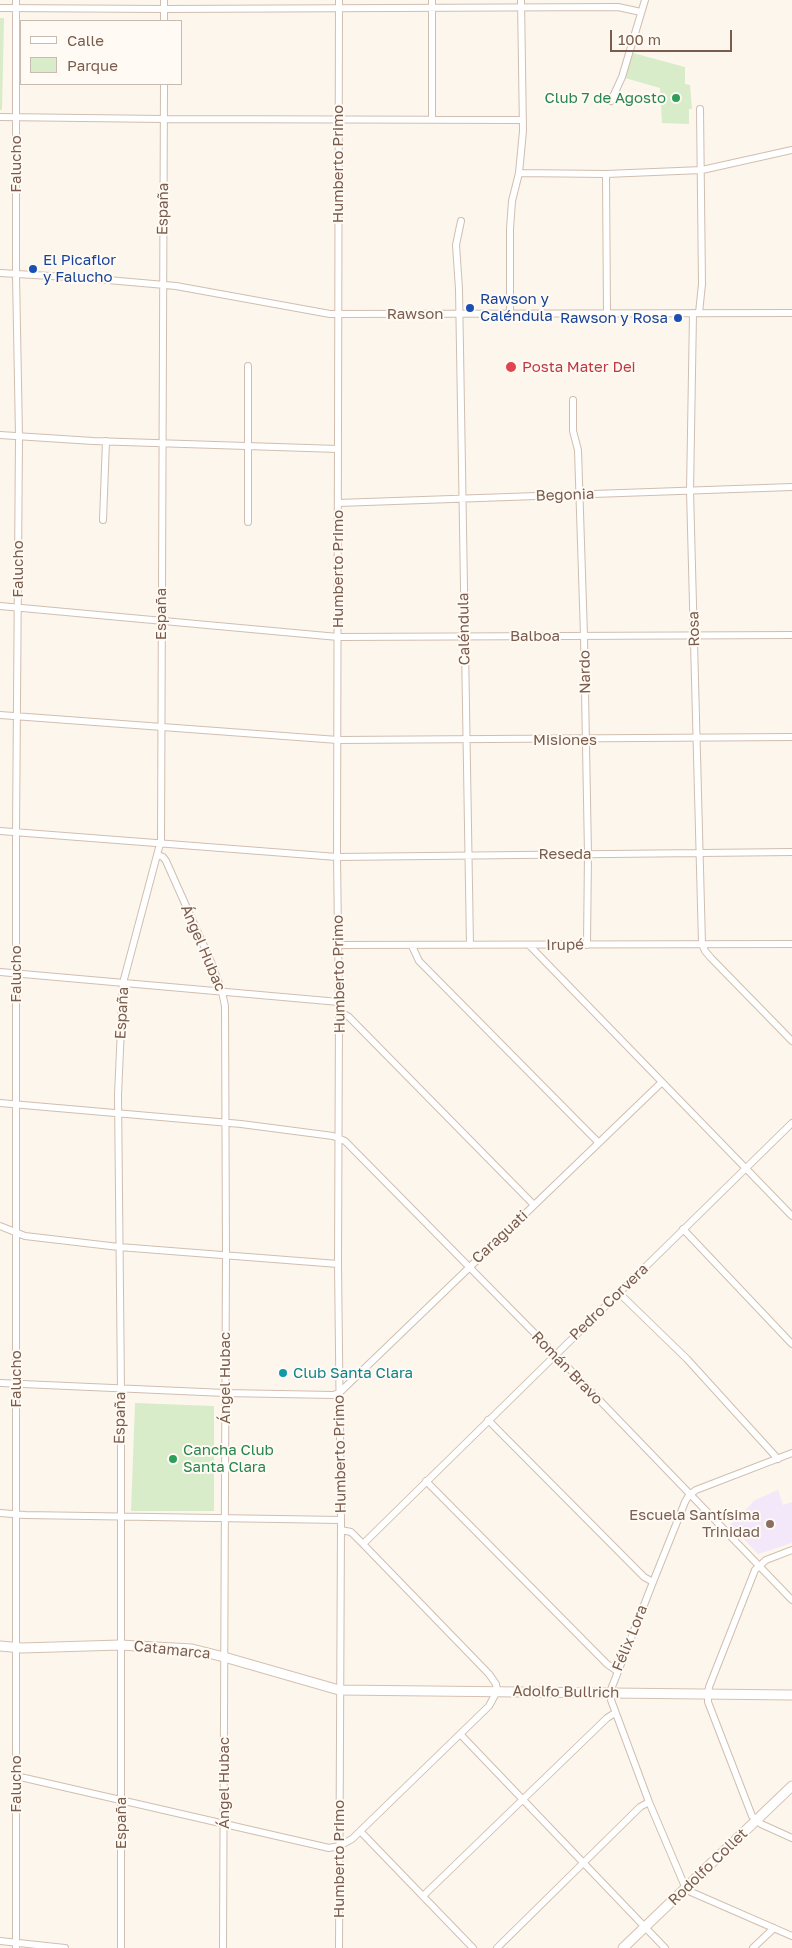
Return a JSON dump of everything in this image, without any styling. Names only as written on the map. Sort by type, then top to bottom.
[{"type":"street","name":"Falucho","points":[[16,0],[16,274],[19,436],[16,832],[16,1945]]},
{"type":"street","points":[[164,0],[164,20]]},
{"type":"street","name":"Humberto Primo","points":[[339,0],[337,857],[341,1520],[339,1948]]},
{"type":"street","points":[[432,0],[432,119]]},
{"type":"street","points":[[510,314],[510,230],[512,201],[519,173],[523,120],[521,0]]},
{"type":"street","points":[[611,101],[622,77],[645,0]]},
{"type":"street","points":[[0,8],[618,7],[641,12]]},
{"type":"street","name":"España","points":[[120,1948],[122,1802],[119,1516],[121,1390],[119,1114],[123,983],[160,845],[164,85]]},
{"type":"street","name":"Rosa","points":[[700,109],[702,284],[696,313],[690,491],[702,944]]},
{"type":"street","points":[[0,117],[164,120],[523,120]]},
{"type":"street","points":[[519,173],[606,174],[702,170],[792,150]]},
{"type":"street","points":[[606,174],[608,313]]},
{"type":"street","name":"Caléndula","points":[[461,221],[456,245],[470,855],[470,945]]},
{"type":"street","name":"Rawson","points":[[0,273],[162,284],[338,315],[792,313]]},
{"type":"street","points":[[248,366],[248,522]]},
{"type":"street","name":"Nardo","points":[[573,400],[573,431],[578,450],[584,636],[588,854],[587,945]]},
{"type":"street","points":[[0,435],[162,444],[338,449]]},
{"type":"street","points":[[103,520],[106,441]]},
{"type":"street","name":"Begonia","points":[[338,503],[792,487]]},
{"type":"street","name":"Balboa","points":[[0,606],[338,637],[792,635]]},
{"type":"street","name":"Misiones","points":[[0,715],[338,740],[585,740],[792,737]]},
{"type":"street","name":"Reseda","points":[[0,831],[160,845],[337,857],[792,852]]},
{"type":"street","name":"Ángel Hubac","points":[[158,855],[166,861],[222,992],[225,1006],[226,1255],[223,1948]]},
{"type":"street","points":[[702,944],[705,952],[792,1041]]},
{"type":"street","name":"Irupé","points":[[338,946],[792,944]]},
{"type":"street","points":[[412,946],[419,961],[598,1142]]},
{"type":"street","points":[[530,946],[792,1216]]},
{"type":"street","points":[[0,972],[339,1002]]},
{"type":"street","points":[[339,1011],[349,1017],[534,1206]]},
{"type":"street","name":"Caraguati","points":[[339,1393],[662,1082]]},
{"type":"street","points":[[0,1104],[225,1124],[340,1138]]},
{"type":"street","name":"Pedro Corvera","points":[[363,1544],[792,1123]]},
{"type":"street","name":"Román Bravo","points":[[340,1138],[469,1266],[792,1600]]},
{"type":"street","points":[[0,1226],[25,1236],[119,1247],[338,1264]]},
{"type":"street","points":[[683,1229],[792,1344]]},
{"type":"street","points":[[619,1292],[687,1359],[778,1459]]},
{"type":"street","points":[[0,1383],[121,1390],[333,1395],[339,1393]]},
{"type":"street","points":[[488,1420],[644,1576],[653,1582]]},
{"type":"street","points":[[689,1495],[696,1490],[792,1453]]},
{"type":"street","points":[[426,1481],[617,1672]]},
{"type":"street","name":"Félix Lora","points":[[610,1692],[689,1495]]},
{"type":"street","points":[[0,1513],[341,1520]]},
{"type":"street","points":[[16,1776],[122,1802],[329,1848],[339,1846],[360,1832],[461,1735],[489,1706],[497,1691],[496,1684],[489,1674],[351,1532],[341,1530]]},
{"type":"street","points":[[792,1550],[766,1560],[758,1566],[751,1578],[708,1694],[712,1711],[752,1816],[756,1820],[792,1838]]},
{"type":"street","name":"Catamarca","points":[[0,1646],[120,1646],[185,1649],[224,1657],[339,1690]]},
{"type":"street","name":"Adolfo Bullrich","points":[[339,1690],[610,1692],[792,1696]]},
{"type":"street","points":[[610,1692],[610,1700],[649,1802],[686,1888],[691,1892],[792,1936]]},
{"type":"street","points":[[423,1896],[607,1718],[615,1713]]},
{"type":"street","points":[[461,1735],[665,1948]]},
{"type":"street","name":"Rodolfo Collet","points":[[624,1948],[792,1786]]},
{"type":"street","points":[[497,1948],[640,1807],[649,1802]]},
{"type":"street","points":[[360,1832],[473,1948]]},
{"type":"street","points":[[753,1948],[774,1928]]},
{"type":"street","points":[[0,1941],[16,1945],[65,1948]]},
{"type":"shaded area","name":"Escuela Santísima Trinidad","points":[[778,1490],[783,1505],[792,1502],[792,1543],[758,1554],[730,1525],[755,1500]]},
{"type":"green space","points":[[0,18],[4,18],[2,110],[0,110]]},
{"type":"green space","name":"Club 7 de Agosto","points":[[633,53],[685,67],[685,84],[690,85],[692,109],[689,109],[689,124],[662,123],[660,88],[625,78]]},
{"type":"green space","name":"Cancha Club Santa Clara","points":[[135,1403],[214,1406],[214,1511],[131,1511]]},
{"type":"place","name":"Club 7 de Agosto","points":[[676,98]]},
{"type":"place","name":"El Picaflor y Falucho","points":[[33,269]]},
{"type":"place","name":"Rawson y Caléndula","points":[[470,308]]},
{"type":"place","name":"Rawson y Rosa","points":[[678,318]]},
{"type":"place","name":"Posta Mater Dei","points":[[511,367]]},
{"type":"place","name":"Club Santa Clara","points":[[283,1373]]},
{"type":"place","name":"Cancha Club Santa Clara","points":[[173,1459]]},
{"type":"place","name":"Escuela Santísima Trinidad","points":[[770,1524]]}]
